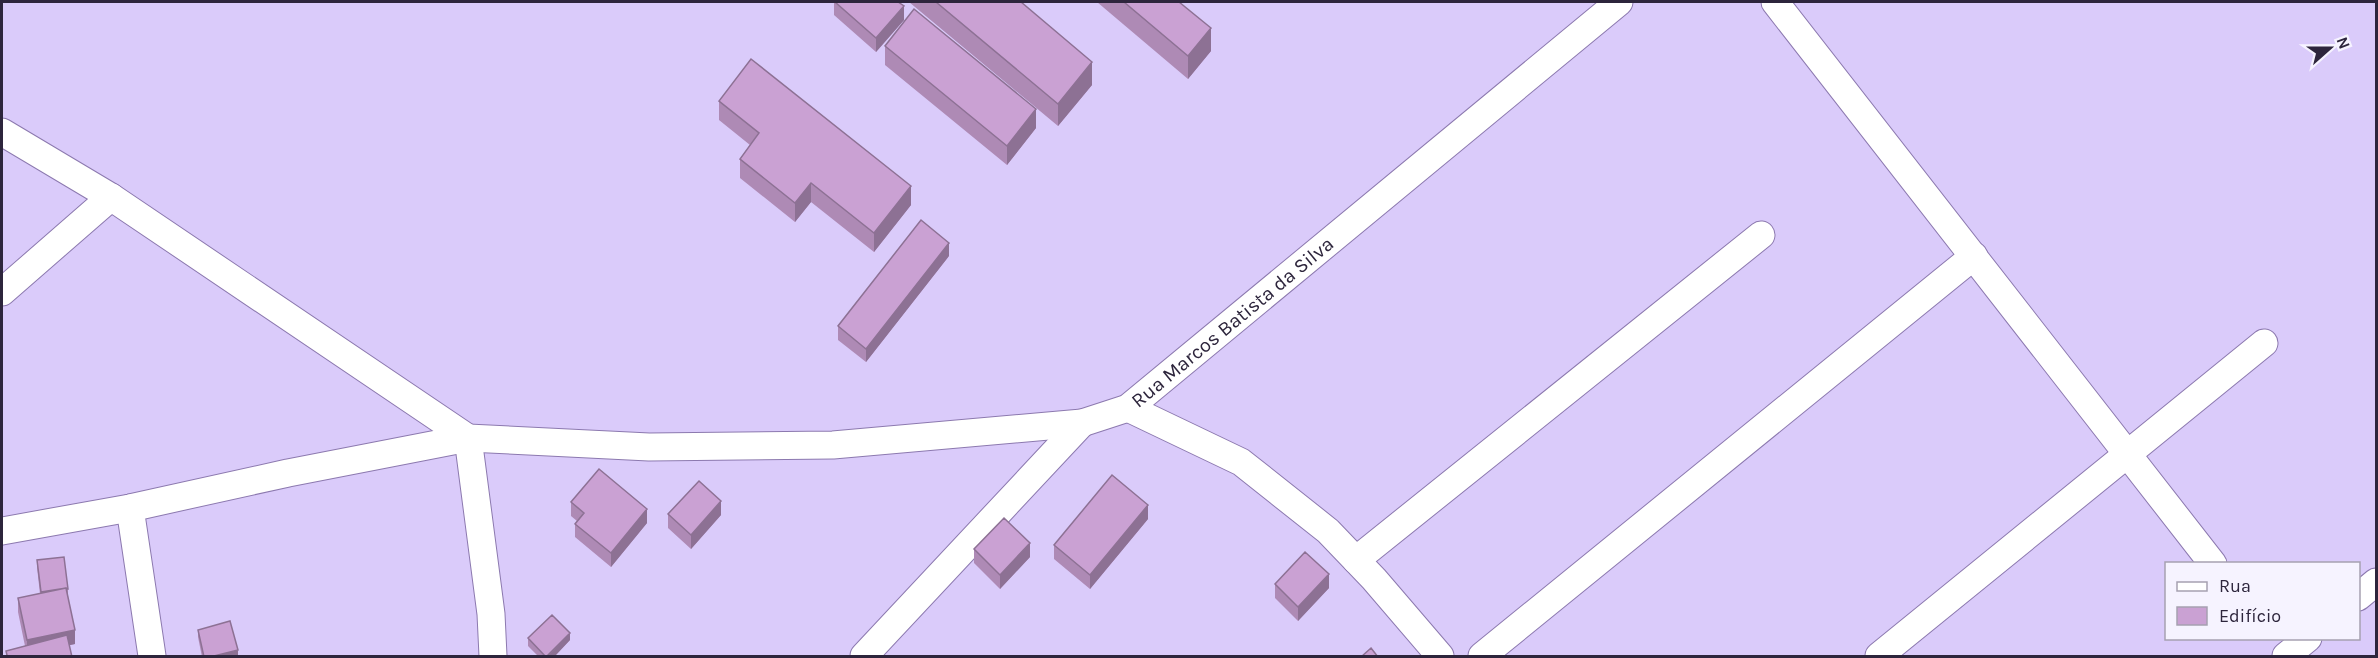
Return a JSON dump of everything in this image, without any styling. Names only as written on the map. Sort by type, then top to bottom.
[{"type":"street","name":"Rua Marcos Batista da Silva","points":[[1440,657],[1426,638],[1328,531],[1241,462],[1128,408],[1619,2]]},
{"type":"street","points":[[1776,2],[2211,562]]},
{"type":"street","points":[[2,132],[111,197],[468,438],[491,614],[493,657]]},
{"type":"street","points":[[2,292],[111,197]]},
{"type":"street","points":[[1356,560],[1761,235]]},
{"type":"street","points":[[1482,657],[1974,256]]},
{"type":"street","points":[[1880,657],[2264,343]]},
{"type":"street","points":[[2,531],[130,508],[288,473],[468,438],[649,447],[833,445],[1082,423],[1128,408]]},
{"type":"street","points":[[864,657],[1082,423]]},
{"type":"street","points":[[130,508],[152,657]]},
{"type":"street","points":[[2360,595],[2376,582]]},
{"type":"street","points":[[2272,640],[2286,657],[2307,640]]},
{"type":"building","points":[[835,2],[898,2],[904,6],[876,38]]},
{"type":"building","points":[[936,2],[1021,2],[1092,62],[1058,104]]},
{"type":"building","points":[[1124,2],[1179,2],[1211,28],[1188,56]]},
{"type":"building","points":[[914,9],[1036,109],[1007,146],[885,46]]},
{"type":"building","points":[[751,59],[911,186],[874,233],[811,183],[795,203],[740,159],[759,133],[719,101]]},
{"type":"building","points":[[921,220],[949,243],[866,349],[838,326]]},
{"type":"building","points":[[599,469],[647,509],[611,553],[575,524],[584,513],[571,502]]},
{"type":"building","points":[[1112,475],[1148,505],[1090,575],[1054,545]]},
{"type":"building","points":[[699,481],[721,501],[691,535],[668,514]]},
{"type":"building","points":[[1004,518],[1030,543],[1000,575],[974,549]]},
{"type":"building","points":[[1305,552],[1329,574],[1298,607],[1275,584]]},
{"type":"building","points":[[64,557],[68,589],[41,592],[37,560]]},
{"type":"building","points":[[66,588],[75,630],[27,640],[18,598]]},
{"type":"building","points":[[552,615],[570,633],[546,657],[528,638]]},
{"type":"building","points":[[230,621],[238,650],[204,657],[198,630]]},
{"type":"building","points":[[67,635],[72,657],[2,657],[7,655],[6,651]]},
{"type":"building","points":[[1371,648],[1378,657],[1361,657]]}]
